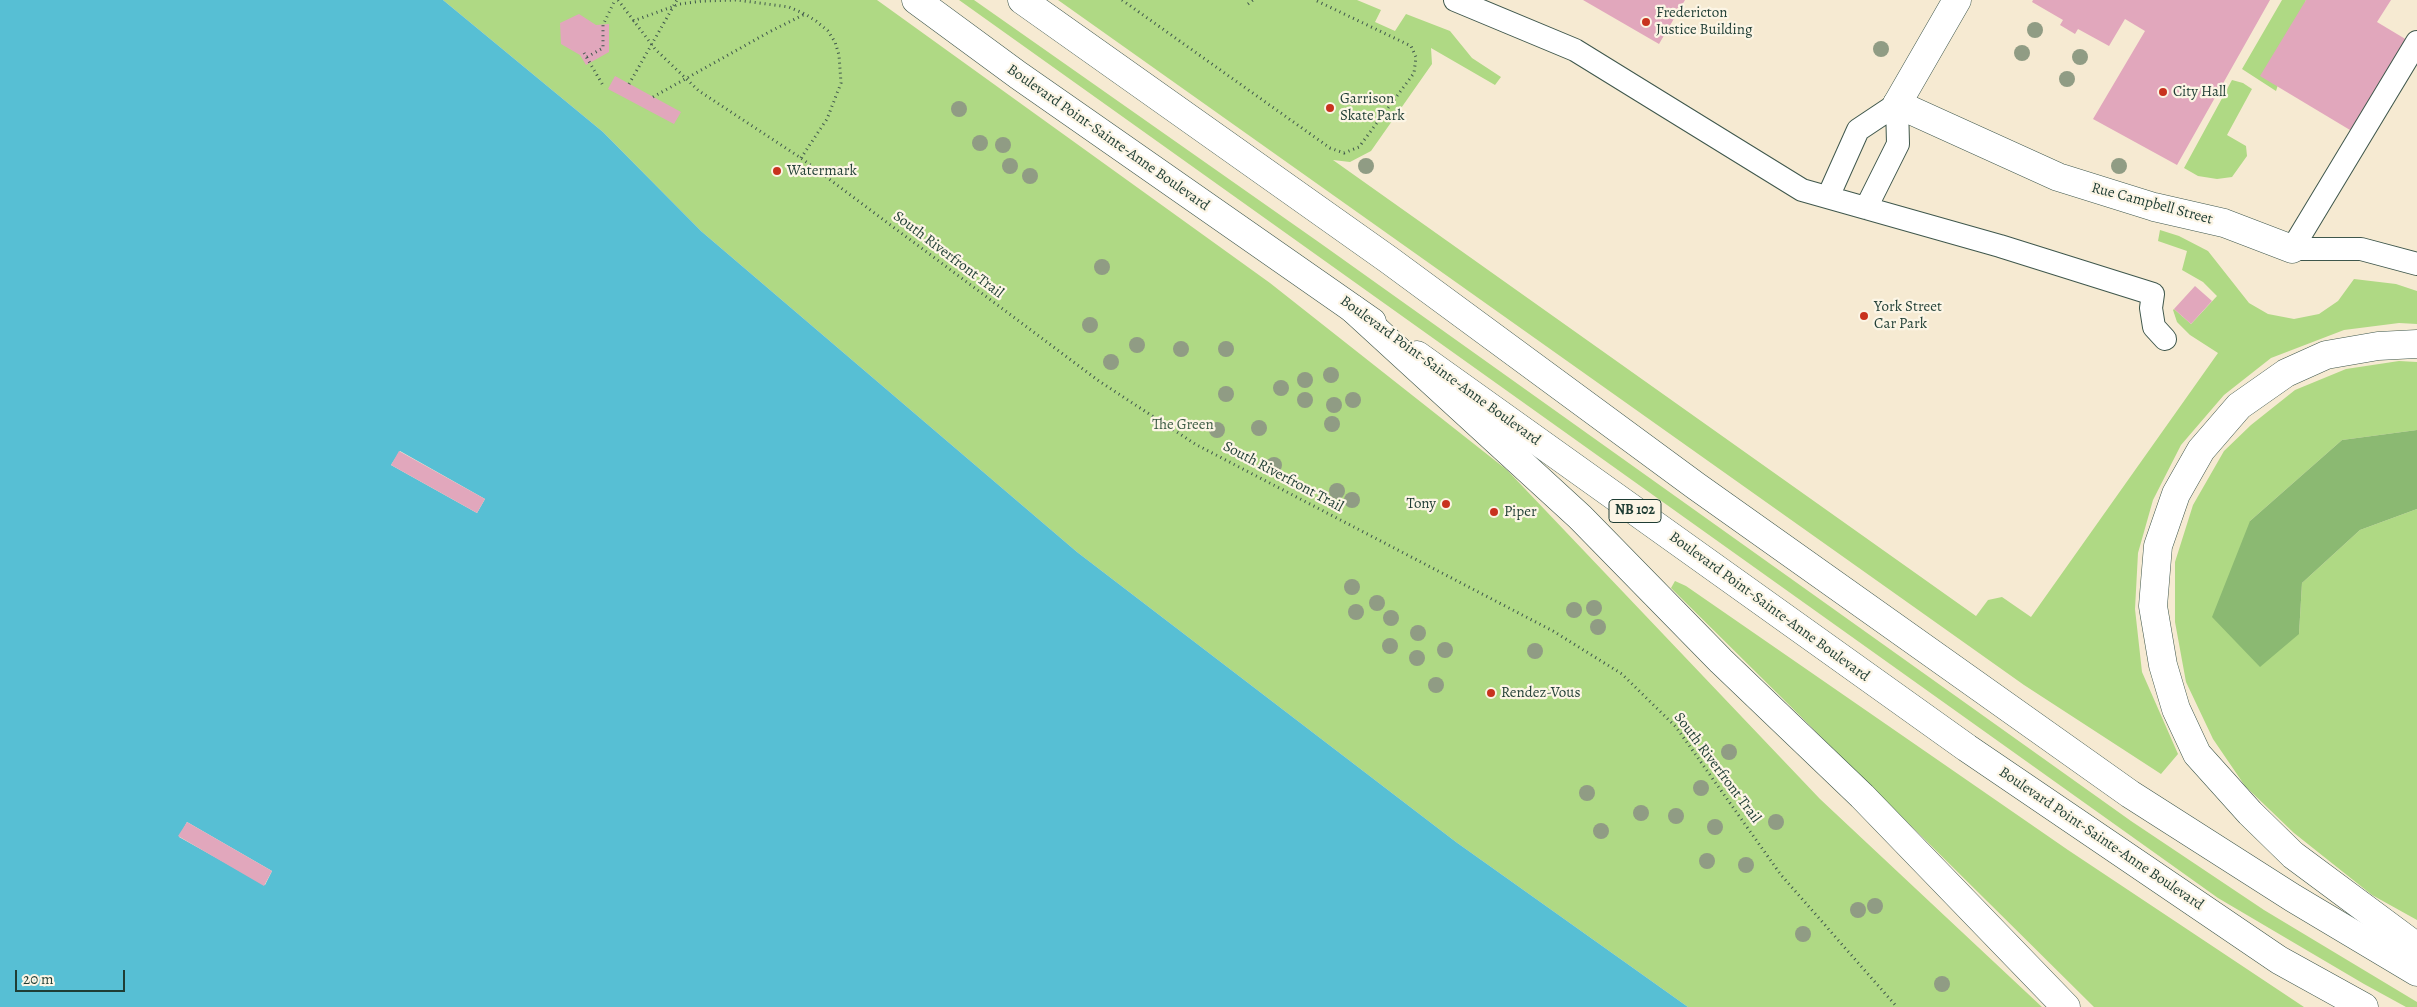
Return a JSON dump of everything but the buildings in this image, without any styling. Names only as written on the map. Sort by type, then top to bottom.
[{"type":"main road","name":"Boulevard Point-Sainte-Anne Boulevard","points":[[916,0],[1026,81],[1353,309],[1967,748],[2279,960],[2364,1007]]},
{"type":"main road","points":[[1022,0],[1381,254],[1696,486],[2130,794],[2293,898],[2417,972]]},
{"type":"main road","points":[[1897,104],[1957,0]]},
{"type":"main road","name":"Rue Campbell Street","points":[[1897,104],[2058,177],[2154,207],[2224,223],[2292,249]]},
{"type":"main road","points":[[1353,309],[1580,517],[1721,661],[1862,796],[2066,1007]]},
{"type":"main road","points":[[2417,344],[2378,346],[2326,355],[2286,373],[2239,406],[2202,450],[2176,494],[2158,546],[2153,606],[2163,665],[2176,709],[2198,754],[2250,813],[2293,855],[2417,947]]},
{"type":"lane","points":[[1455,0],[1575,50],[1802,190],[2000,246],[2153,294],[2151,308],[2154,327],[2165,339]]},
{"type":"lane","points":[[2292,249],[2417,42]]},
{"type":"lane","points":[[1828,197],[1858,130],[1897,104]]},
{"type":"lane","points":[[1866,208],[1898,144],[1897,104]]},
{"type":"lane","name":"Rue Campbell Street","points":[[2292,249],[2361,249],[2417,264]]},
{"type":"path","name":"South Riverfront Trail","points":[[616,0],[655,49],[699,91],[801,158],[1099,381],[1195,444],[1553,631],[1622,674],[1676,727],[1781,875],[1897,1007]]},
{"type":"path","points":[[587,57],[603,48],[603,24],[616,0]]},
{"type":"path","points":[[629,84],[677,0]]},
{"type":"path","points":[[633,21],[659,10],[702,1],[737,0],[772,3],[805,14],[828,31],[839,55],[841,83],[827,120],[801,158]]},
{"type":"path","points":[[1122,0],[1330,148],[1344,153],[1359,147],[1414,73],[1416,57],[1410,46],[1315,0]]},
{"type":"path","points":[[1248,4],[1253,0]]},
{"type":"path","points":[[654,97],[805,14]]},
{"type":"path","points":[[584,53],[604,87]]},
{"type":"green space","name":"The Green","points":[[443,0],[877,0],[1270,283],[1507,470],[1820,799],[2042,1007],[1688,1007],[1456,842],[1077,552],[701,231],[603,132]]},
{"type":"green space","points":[[959,0],[974,0],[1320,243],[2131,821],[2264,910],[2417,1002],[2417,1007],[2406,1007],[2364,984],[2218,898]]},
{"type":"green space","points":[[1058,0],[1357,0],[1381,10],[1375,22],[1395,31],[1406,14],[1450,31],[1472,58],[1501,77],[1495,85],[1431,48],[1432,64],[1371,151],[1350,162],[1333,160],[1976,616],[1988,600],[2002,597],[2031,617],[2218,353],[2190,335],[2177,322],[2174,309],[2191,324],[2217,296],[2203,282],[2182,270],[2187,251],[2158,241],[2160,230],[2179,236],[2208,251],[2249,303],[2268,314],[2294,319],[2319,314],[2338,301],[2354,279],[2396,284],[2417,291],[2417,324],[2399,323],[2344,330],[2271,358],[2224,395],[2181,445],[2153,500],[2138,553],[2135,609],[2142,672],[2178,754],[2161,774],[2024,685]]},
{"type":"green space","points":[[2282,0],[2306,0],[2276,91],[2242,69]]},
{"type":"green space","points":[[2232,80],[2243,83],[2252,89],[2227,135],[2246,146],[2247,156],[2232,177],[2217,179],[2198,176],[2184,168]]},
{"type":"green space","points":[[2399,361],[2417,362],[2417,430],[2342,440],[2250,521],[2299,634],[2302,583],[2360,530],[2417,509],[2417,920],[2372,895],[2294,833],[2245,786],[2213,739],[2186,682],[2175,622],[2175,562],[2193,505],[2224,451],[2251,425],[2295,390],[2346,369]]},
{"type":"green space","points":[[2417,430],[2417,509],[2360,530],[2302,583],[2299,634],[2260,667],[2212,617],[2250,521],[2342,440]]},
{"type":"green space","points":[[1675,581],[1686,586],[2068,850],[2304,1007],[2094,1007],[1671,588]]},
{"type":"water","points":[[0,0],[443,0],[603,132],[701,231],[1077,552],[1456,842],[1688,1007],[0,1007]],"holes":[[[400,451],[485,499],[477,513],[391,465]],[[187,822],[272,871],[265,885],[179,837]]]},
{"type":"place","name":"Fredericton Justice Building","points":[[1646,22]]},
{"type":"place","name":"City Hall","points":[[2163,92]]},
{"type":"place","name":"Garrison Skate Park","points":[[1330,108]]},
{"type":"place","name":"Watermark","points":[[777,171]]},
{"type":"place","name":"York Street Car Park","points":[[1864,316]]},
{"type":"place","name":"Tony","points":[[1446,504]]},
{"type":"place","name":"Piper","points":[[1494,512]]},
{"type":"place","name":"Rendez-Vous","points":[[1491,693]]}]
